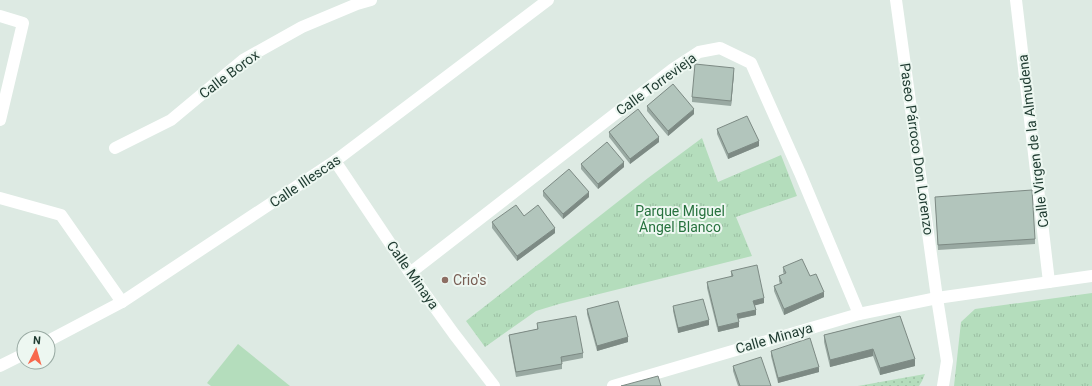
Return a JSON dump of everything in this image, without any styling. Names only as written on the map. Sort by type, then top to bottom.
[{"type":"street","name":"Calle Borox","points":[[115,148],[172,120],[243,60],[302,27],[357,4],[371,0]]},
{"type":"street","name":"Calle Illescas","points":[[56,337],[122,302],[335,161],[548,0]]},
{"type":"street","name":"Paseo Párroco Don Lorenzo","points":[[896,0],[947,361],[943,381]]},
{"type":"street","name":"Calle Virgen de la Almudena","points":[[1016,0],[1049,282]]},
{"type":"street","points":[[0,16],[23,23],[0,120]]},
{"type":"street","name":"Calle Torrevieja","points":[[410,273],[673,69],[699,52],[720,48],[751,63],[800,173],[858,314]]},
{"type":"street","name":"Calle Minaya","points":[[335,161],[410,273],[494,386]]},
{"type":"street","points":[[0,198],[61,215],[122,302]]},
{"type":"street","name":"Calle Minaya","points":[[614,386],[858,314],[937,298],[1092,276]]},
{"type":"street","points":[[0,366],[16,358]]},
{"type":"street","points":[[934,386],[943,381]]},
{"type":"green space","name":"Parque Miguel Ángel Blanco","points":[[702,138],[718,182],[781,155],[797,196],[736,217],[752,256],[536,311],[485,347],[466,321],[648,178]]},
{"type":"green space","points":[[1092,293],[1092,386],[954,386],[961,322],[975,309]]},
{"type":"green space","points":[[238,344],[290,386],[211,386],[207,383]]},
{"type":"green space","points":[[925,374],[919,386],[858,386]]},
{"type":"building","points":[[695,64],[734,68],[731,101],[692,97]]},
{"type":"building","points":[[673,84],[694,109],[668,131],[647,106]]},
{"type":"building","points":[[638,109],[659,137],[630,159],[609,132]]},
{"type":"building","points":[[747,116],[759,141],[728,154],[717,129]]},
{"type":"building","points":[[607,142],[624,162],[598,184],[581,164]]},
{"type":"building","points":[[569,169],[589,192],[563,214],[543,191]]},
{"type":"building","points":[[1032,190],[1035,239],[938,245],[935,197]]},
{"type":"building","points":[[516,205],[524,216],[538,205],[555,228],[517,256],[492,222]]},
{"type":"building","points":[[802,259],[810,276],[816,274],[824,292],[784,309],[774,286],[782,283],[779,276],[786,273],[783,267]]},
{"type":"building","points":[[757,265],[764,298],[753,301],[756,310],[737,314],[739,322],[718,327],[707,282],[733,276],[731,271]]},
{"type":"building","points":[[703,299],[709,320],[678,328],[673,306]]},
{"type":"building","points":[[618,301],[628,337],[597,346],[587,309]]},
{"type":"building","points":[[576,316],[583,353],[561,357],[562,364],[516,372],[509,335],[538,329],[537,323]]},
{"type":"building","points":[[900,316],[915,359],[880,368],[873,349],[830,360],[824,335]]},
{"type":"building","points":[[810,338],[819,367],[778,378],[771,351]]},
{"type":"building","points":[[761,357],[771,386],[740,386],[733,366]]},
{"type":"building","points":[[658,376],[661,386],[621,386]]},
{"type":"place","name":"Crio's","points":[[445,280]]}]
